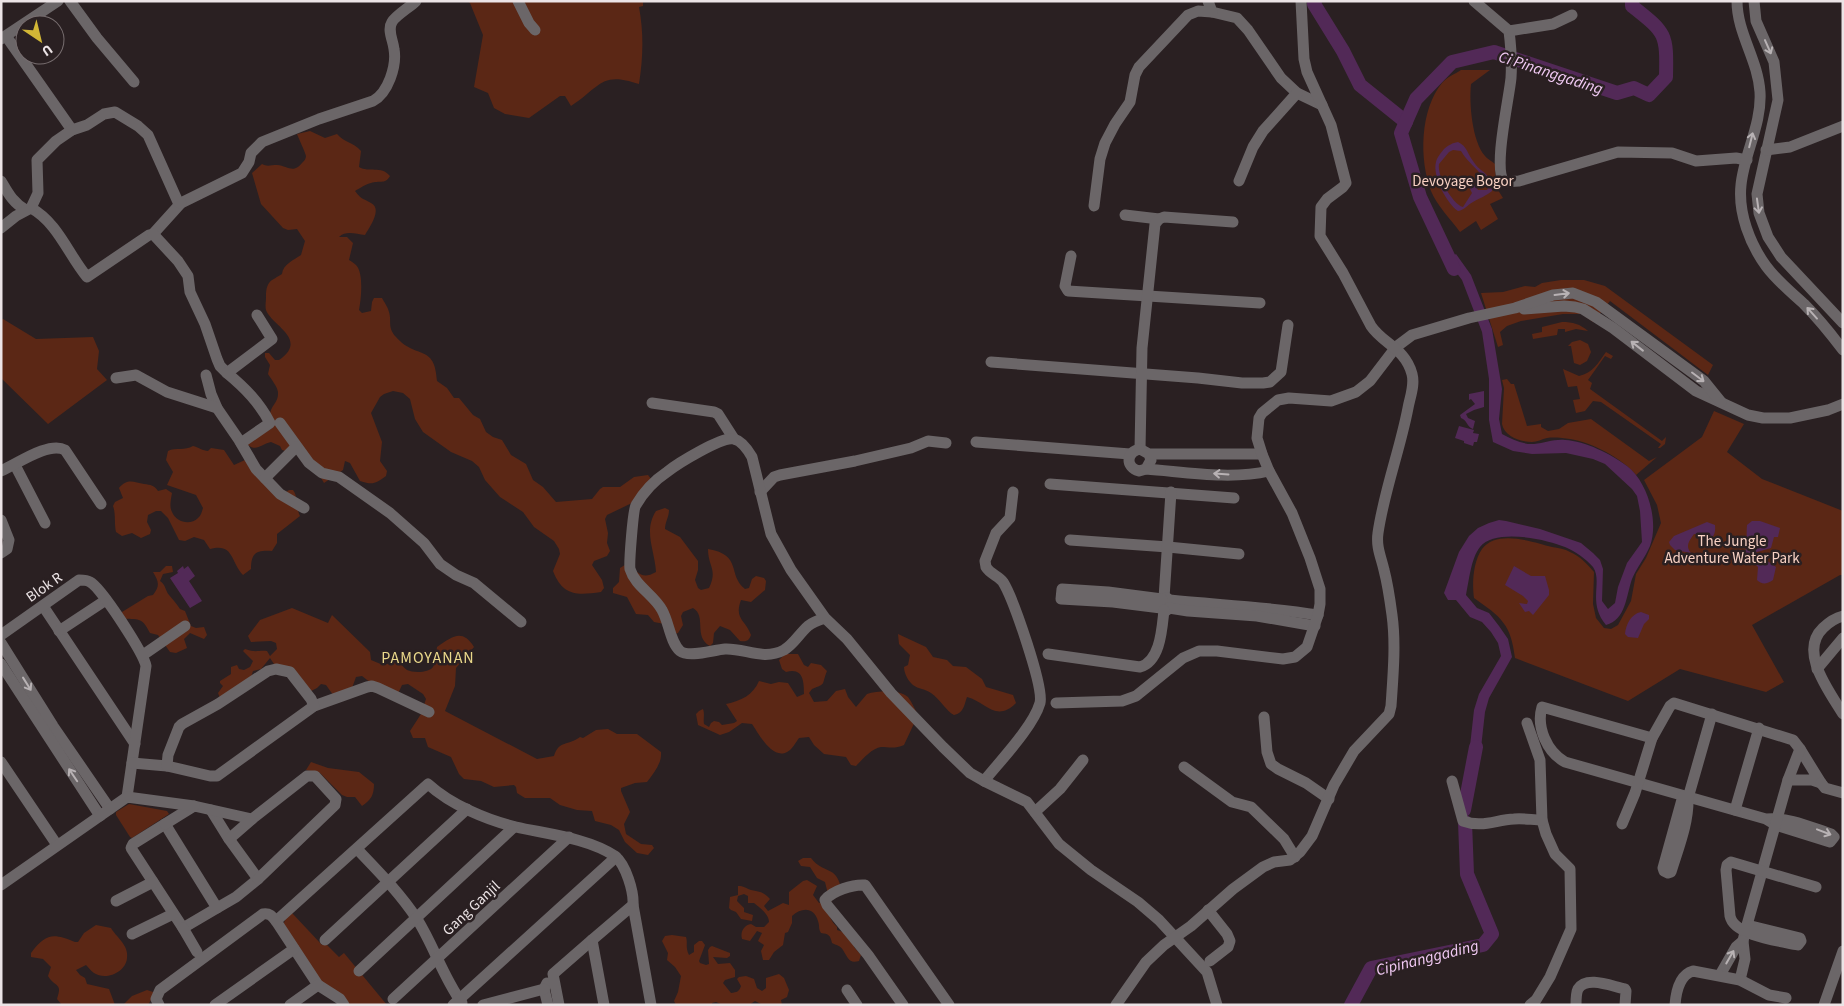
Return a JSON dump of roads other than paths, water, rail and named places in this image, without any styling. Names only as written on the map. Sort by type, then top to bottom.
[{"type":"street","points":[[58,1],[4,37],[72,130]]},
{"type":"street","points":[[70,1],[97,38],[134,82]]},
{"type":"street","points":[[1,181],[17,204],[46,219],[63,240],[87,276],[149,234],[153,234],[182,203],[242,173],[249,162],[251,153],[262,142],[319,119],[373,102],[379,98],[394,65],[391,23],[416,1]]},
{"type":"street","points":[[518,1],[529,23],[535,30]]},
{"type":"street","points":[[1116,1005],[1146,962],[1175,936],[1191,926],[1233,889],[1269,864],[1288,861],[1295,857],[1312,836],[1334,785],[1354,751],[1388,714],[1391,706],[1393,618],[1378,550],[1378,534],[1405,425],[1413,381],[1410,368],[1396,347],[1375,332],[1371,326],[1343,273],[1320,236],[1321,207],[1327,199],[1346,183],[1336,144],[1322,105],[1307,72],[1304,59],[1301,1]]},
{"type":"street","points":[[1737,1],[1738,16],[1758,73],[1760,95],[1758,114],[1741,183],[1740,196],[1746,226],[1755,248],[1766,266],[1810,311],[1843,350]]},
{"type":"street","points":[[1754,1],[1756,21],[1774,62],[1778,100],[1757,194],[1759,213],[1765,230],[1781,257],[1843,323]]},
{"type":"street","points":[[1482,3],[1509,31],[1512,50],[1511,77],[1500,156],[1500,172],[1504,182],[1519,181],[1618,152],[1672,153],[1696,161],[1736,158],[1747,160]]},
{"type":"street","points":[[1094,206],[1100,159],[1115,124],[1130,102],[1133,82],[1139,68],[1188,15],[1210,7],[1237,18],[1248,30],[1281,78],[1297,93],[1322,105]]},
{"type":"street","points":[[1509,31],[1554,24],[1572,15]]},
{"type":"street","points":[[1239,181],[1253,147],[1263,131],[1297,93]]},
{"type":"street","points":[[1,228],[16,216],[29,209],[38,193],[37,160],[72,130],[87,125],[104,114],[112,112],[119,114],[138,126],[148,135],[178,202],[182,203]]},
{"type":"street","points":[[1758,114],[1774,118]]},
{"type":"street","points":[[1766,150],[1790,147],[1843,126]]},
{"type":"street","points":[[1125,215],[1159,219],[1164,217],[1233,222]]},
{"type":"street","points":[[1140,452],[1141,374],[1147,297],[1155,224],[1159,219]]},
{"type":"street","points":[[153,234],[178,261],[188,276],[190,292],[205,324],[220,366],[247,390],[262,408],[270,423],[241,443]]},
{"type":"street","points":[[1070,256],[1065,286],[1068,291],[1260,303]]},
{"type":"street","points":[[1056,704],[1122,701],[1136,696],[1183,658],[1199,651],[1217,651],[1283,659],[1294,657],[1307,647],[1318,615],[1320,589],[1292,513],[1262,454],[1257,438],[1258,424],[1262,413],[1273,403],[1289,398],[1331,401],[1356,392],[1370,380],[1396,347],[1412,335],[1468,318],[1515,308],[1575,307],[1583,309],[1613,328],[1696,391],[1748,415],[1778,419],[1802,416],[1843,404]]},
{"type":"street","points":[[227,373],[272,339],[256,315]]},
{"type":"street","points":[[991,362],[1242,383],[1262,383],[1270,382],[1278,376],[1283,366],[1288,325]]},
{"type":"street","points":[[206,374],[217,408],[256,469],[280,494],[304,508]]},
{"type":"street","points":[[116,378],[136,375],[167,392],[217,408]]},
{"type":"street","points":[[652,403],[718,414],[734,439],[748,449],[758,475],[760,492],[771,534],[791,570],[825,618],[847,639],[891,693],[970,773],[1026,802],[1036,812],[1059,844],[1091,870],[1138,902],[1175,936],[1207,972],[1217,1005]]},
{"type":"street","points":[[280,423],[296,448],[309,463],[322,473],[339,477],[390,512],[424,544],[440,564],[456,575],[474,583],[521,622]]},
{"type":"street","points":[[734,439],[726,439],[695,454],[666,472],[636,505],[630,570],[643,588],[657,601],[665,616],[675,646],[687,654],[724,649],[753,654],[775,654],[792,644],[807,627],[825,618]]},
{"type":"street","points":[[760,492],[774,477],[780,475],[855,461],[911,448],[928,441],[946,443]]},
{"type":"street","points":[[976,442],[1140,452],[1262,454]]},
{"type":"street","points":[[1,471],[47,449],[62,448],[101,504]]},
{"type":"street","points":[[265,478],[296,448]]},
{"type":"street","points":[[1140,452],[1128,461],[1132,468],[1139,471],[1146,469],[1230,475],[1255,475],[1269,471]]},
{"type":"street","points":[[1140,452],[1150,460],[1146,469]]},
{"type":"street","points":[[15,465],[45,523]]},
{"type":"street","points":[[1050,484],[1234,498]]},
{"type":"street","points":[[984,781],[1030,723],[1040,702],[1036,671],[1013,600],[1002,581],[986,568],[985,561],[996,533],[1010,518],[1013,492]]},
{"type":"street","points":[[1048,654],[1140,667],[1150,662],[1161,639],[1165,604],[1170,492]]},
{"type":"street","points":[[1,520],[9,540],[7,549],[1,553]]},
{"type":"street","points":[[1070,540],[1168,546],[1239,554]]},
{"type":"street","name":"Blok R","points":[[1,635],[78,580],[90,582],[106,600]]},
{"type":"street","points":[[1100,596],[1284,615],[1318,615]]},
{"type":"street","points":[[59,631],[106,600],[143,656],[146,673],[126,797]]},
{"type":"street","points":[[43,606],[135,744]]},
{"type":"street","points":[[1284,615],[1315,626]]},
{"type":"street","points":[[1843,616],[1829,622],[1818,633],[1814,642],[1817,669],[1843,714]]},
{"type":"street","points":[[143,656],[185,626]]},
{"type":"street","points":[[1817,669],[1843,638]]},
{"type":"street","points":[[1,643],[49,729]]},
{"type":"street","points":[[1,664],[49,729],[105,812]]},
{"type":"street","points":[[167,766],[168,755],[182,724],[218,704],[268,671],[281,669],[290,672],[311,699],[314,706]]},
{"type":"street","points":[[132,763],[167,766],[217,776],[314,706],[372,686],[429,712]]},
{"type":"street","points":[[1622,824],[1638,783],[1652,738],[1670,706],[1674,703],[1793,740],[1821,783],[1826,788],[1843,793]]},
{"type":"street","points":[[1652,738],[1542,707],[1541,719],[1546,742],[1551,750],[1565,762],[1773,821]]},
{"type":"street","points":[[1686,797],[1688,808],[1671,872],[1668,873],[1663,868],[1712,714]]},
{"type":"street","points":[[1264,716],[1267,752],[1271,764],[1306,783],[1329,799]]},
{"type":"street","points":[[1527,723],[1540,760],[1542,820],[1546,834],[1555,854],[1570,870],[1571,929],[1550,977],[1536,1000],[1530,1005]]},
{"type":"street","points":[[1735,810],[1759,728]]},
{"type":"street","points":[[1740,980],[1745,959],[1745,933],[1763,871],[1773,821],[1800,749]]},
{"type":"street","points":[[1036,812],[1060,789],[1083,760]]},
{"type":"street","points":[[1,762],[57,846]]},
{"type":"street","points":[[1184,767],[1232,802],[1251,807],[1284,839],[1295,857]]},
{"type":"street","points":[[183,928],[236,897],[334,805],[336,799],[315,776],[307,776],[229,839]]},
{"type":"street","points":[[1788,780],[1812,780],[1821,783]]},
{"type":"street","points":[[1452,781],[1465,822],[1484,825],[1513,819],[1542,820]]},
{"type":"street","points":[[276,922],[428,784],[439,794],[467,809],[514,826],[569,837],[616,857],[630,882],[634,895],[633,905],[652,1005]]},
{"type":"street","points":[[2,882],[126,797],[194,806],[252,819]]},
{"type":"street","points":[[194,806],[134,844],[131,848],[197,952]]},
{"type":"street","points":[[325,940],[467,809]]},
{"type":"street","points":[[211,810],[229,839],[258,878]]},
{"type":"street","points":[[165,824],[217,908]]},
{"type":"street","points":[[358,971],[514,826]]},
{"type":"street","name":"Gang Ganjil","points":[[393,999],[569,837]]},
{"type":"street","points":[[357,849],[388,882],[416,918],[458,1003],[616,857]]},
{"type":"street","points":[[1745,933],[1731,922],[1726,870],[1727,865],[1731,862],[1816,887]]},
{"type":"street","points":[[116,901],[152,882]]},
{"type":"street","points":[[903,1005],[868,955],[824,900],[828,895],[858,884],[865,885],[949,1005]]},
{"type":"street","points":[[483,1005],[544,989],[553,974],[633,905]]},
{"type":"street","points":[[1208,910],[1227,934],[1230,941],[1228,948],[1210,961]]},
{"type":"street","points":[[132,934],[172,914]]},
{"type":"street","points":[[158,1004],[156,999],[160,990],[263,914],[272,915],[318,986],[340,999],[344,1005]]},
{"type":"street","points":[[1720,975],[1745,933]]},
{"type":"street","points":[[592,940],[604,1005]]},
{"type":"street","points":[[215,1005],[294,949]]},
{"type":"street","points":[[1824,1005],[1838,980],[1842,959]]},
{"type":"street","points":[[1674,1005],[1682,977],[1688,972],[1696,971],[1740,980],[1767,1000],[1786,998]]},
{"type":"street","points":[[553,974],[559,1005]]},
{"type":"street","points":[[1576,1005],[1579,987],[1591,982],[1625,989],[1625,1005]]},
{"type":"street","points":[[290,1005],[318,986]]},
{"type":"street","points":[[544,989],[548,1005]]},
{"type":"street","points":[[847,990],[857,1005]]},
{"type":"waterway","points":[[1315,1],[1314,4],[1343,51],[1360,85],[1406,122]]},
{"type":"waterway","name":"Ci Pinanggading","points":[[1454,269],[1420,197],[1401,133],[1416,99],[1452,62],[1494,52],[1617,93],[1634,88],[1649,95],[1666,77],[1665,42],[1652,22],[1632,6],[1632,1]]},
{"type":"waterway","name":"Cipinanggading","points":[[1464,810],[1476,747]]},
{"type":"waterway","name":"Cipinanggading","points":[[1351,1005],[1371,968],[1483,945],[1492,934],[1467,874],[1465,822]]},
{"type":"district","name":"PAMOYANAN","points":[[428,657]]},
{"type":"park label","name":"Devoyage Bogor","points":[[1463,181]]},
{"type":"park label","name":"The Jungle Adventure Water Park","points":[[1732,550]]}]
